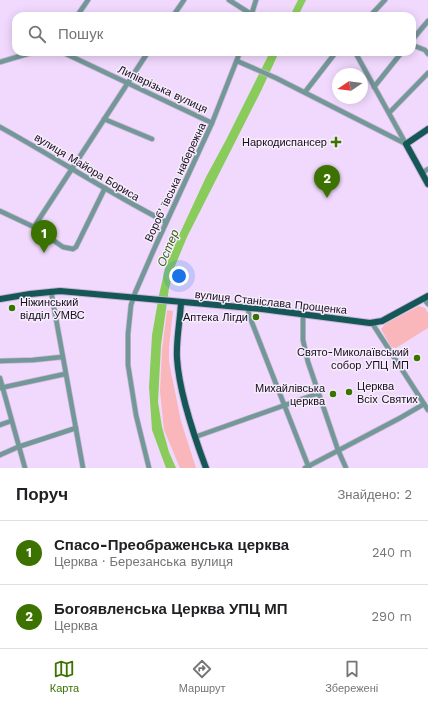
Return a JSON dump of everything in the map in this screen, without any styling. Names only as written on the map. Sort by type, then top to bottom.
[{"type":"main road","points":[[428,129],[406,144],[428,184]]},
{"type":"main road","name":"вулиця Станіслава Прощенка","points":[[0,300],[51,291],[248,308],[372,323]]},
{"type":"main road","points":[[372,323],[382,321],[426,297]]},
{"type":"main road","points":[[181,302],[178,339],[178,366],[195,437],[206,468]]},
{"type":"street","points":[[80,12],[88,0]]},
{"type":"street","points":[[176,12],[184,0]]},
{"type":"street","points":[[229,0],[247,12]]},
{"type":"street","points":[[252,12],[256,0]]},
{"type":"street","points":[[374,12],[385,0]]},
{"type":"street","points":[[416,35],[428,21]]},
{"type":"street","points":[[416,47],[425,50],[428,54]]},
{"type":"street","points":[[0,62],[20,56]]},
{"type":"street","name":"Липіврізька вулиця","points":[[70,56],[212,123]]},
{"type":"street","points":[[34,227],[145,56]]},
{"type":"street","name":"Воробʼївська набережна","points":[[148,468],[136,415],[128,365],[128,334],[131,305],[166,222],[212,123],[239,56]]},
{"type":"street","points":[[305,92],[333,56]]},
{"type":"street","points":[[357,56],[390,112],[406,144]]},
{"type":"street","points":[[374,87],[399,56]]},
{"type":"street","points":[[237,61],[305,92],[406,144]]},
{"type":"street","points":[[390,112],[428,73]]},
{"type":"street","points":[[104,119],[152,138]]},
{"type":"street","name":"вулиця Майора Бориса","points":[[0,127],[166,222]]},
{"type":"street","points":[[422,173],[428,169]]},
{"type":"street","points":[[0,211],[34,227],[63,247],[70,250],[76,247],[105,188]]},
{"type":"street","points":[[51,291],[83,468]]},
{"type":"street","points":[[426,297],[428,304]]},
{"type":"street","points":[[248,308],[249,315],[308,467],[424,404]]},
{"type":"street","points":[[303,314],[303,340],[308,362],[338,450],[346,468]]},
{"type":"street","points":[[372,323],[428,410]]},
{"type":"street","points":[[0,361],[62,357]]},
{"type":"street","points":[[1,388],[66,374]]},
{"type":"street","points":[[0,378],[1,388],[25,468]]},
{"type":"street","points":[[195,437],[319,393]]},
{"type":"street","points":[[0,425],[11,421]]},
{"type":"street","points":[[0,455],[18,447],[76,428]]},
{"type":"shaded area","points":[[298,0],[306,0],[300,12],[292,12]]},
{"type":"shaded area","name":"Остер","points":[[268,56],[277,56],[187,237],[175,266],[169,288],[161,345],[158,402],[162,427],[169,452],[176,468],[166,468],[152,430],[149,387],[152,335],[159,295],[165,269],[173,248],[206,177]]},
{"type":"shaded area","points":[[419,306],[425,308],[428,313],[428,328],[396,348],[391,347],[381,329],[385,324]]},
{"type":"shaded area","points":[[167,310],[173,311],[169,362],[181,421],[196,468],[180,468],[164,430],[160,391],[162,350]]},
{"type":"place","name":"Наркодиспансер","points":[[336,142]]},
{"type":"place","name":"Богоявленська Церква УПЦ МП","points":[[327,198]]},
{"type":"place","name":"Спасо-Преображенська церква","points":[[44,253]]},
{"type":"place","name":"Ніжинський відділ УМВС","points":[[12,308]]},
{"type":"place","name":"Аптека Лігди","points":[[256,317]]},
{"type":"place","name":"Свято-Миколаївський собор УПЦ МП","points":[[417,358]]},
{"type":"place","name":"Церква Всіх Святих","points":[[349,392]]},
{"type":"place","name":"Михайлівська церква","points":[[333,394]]}]
